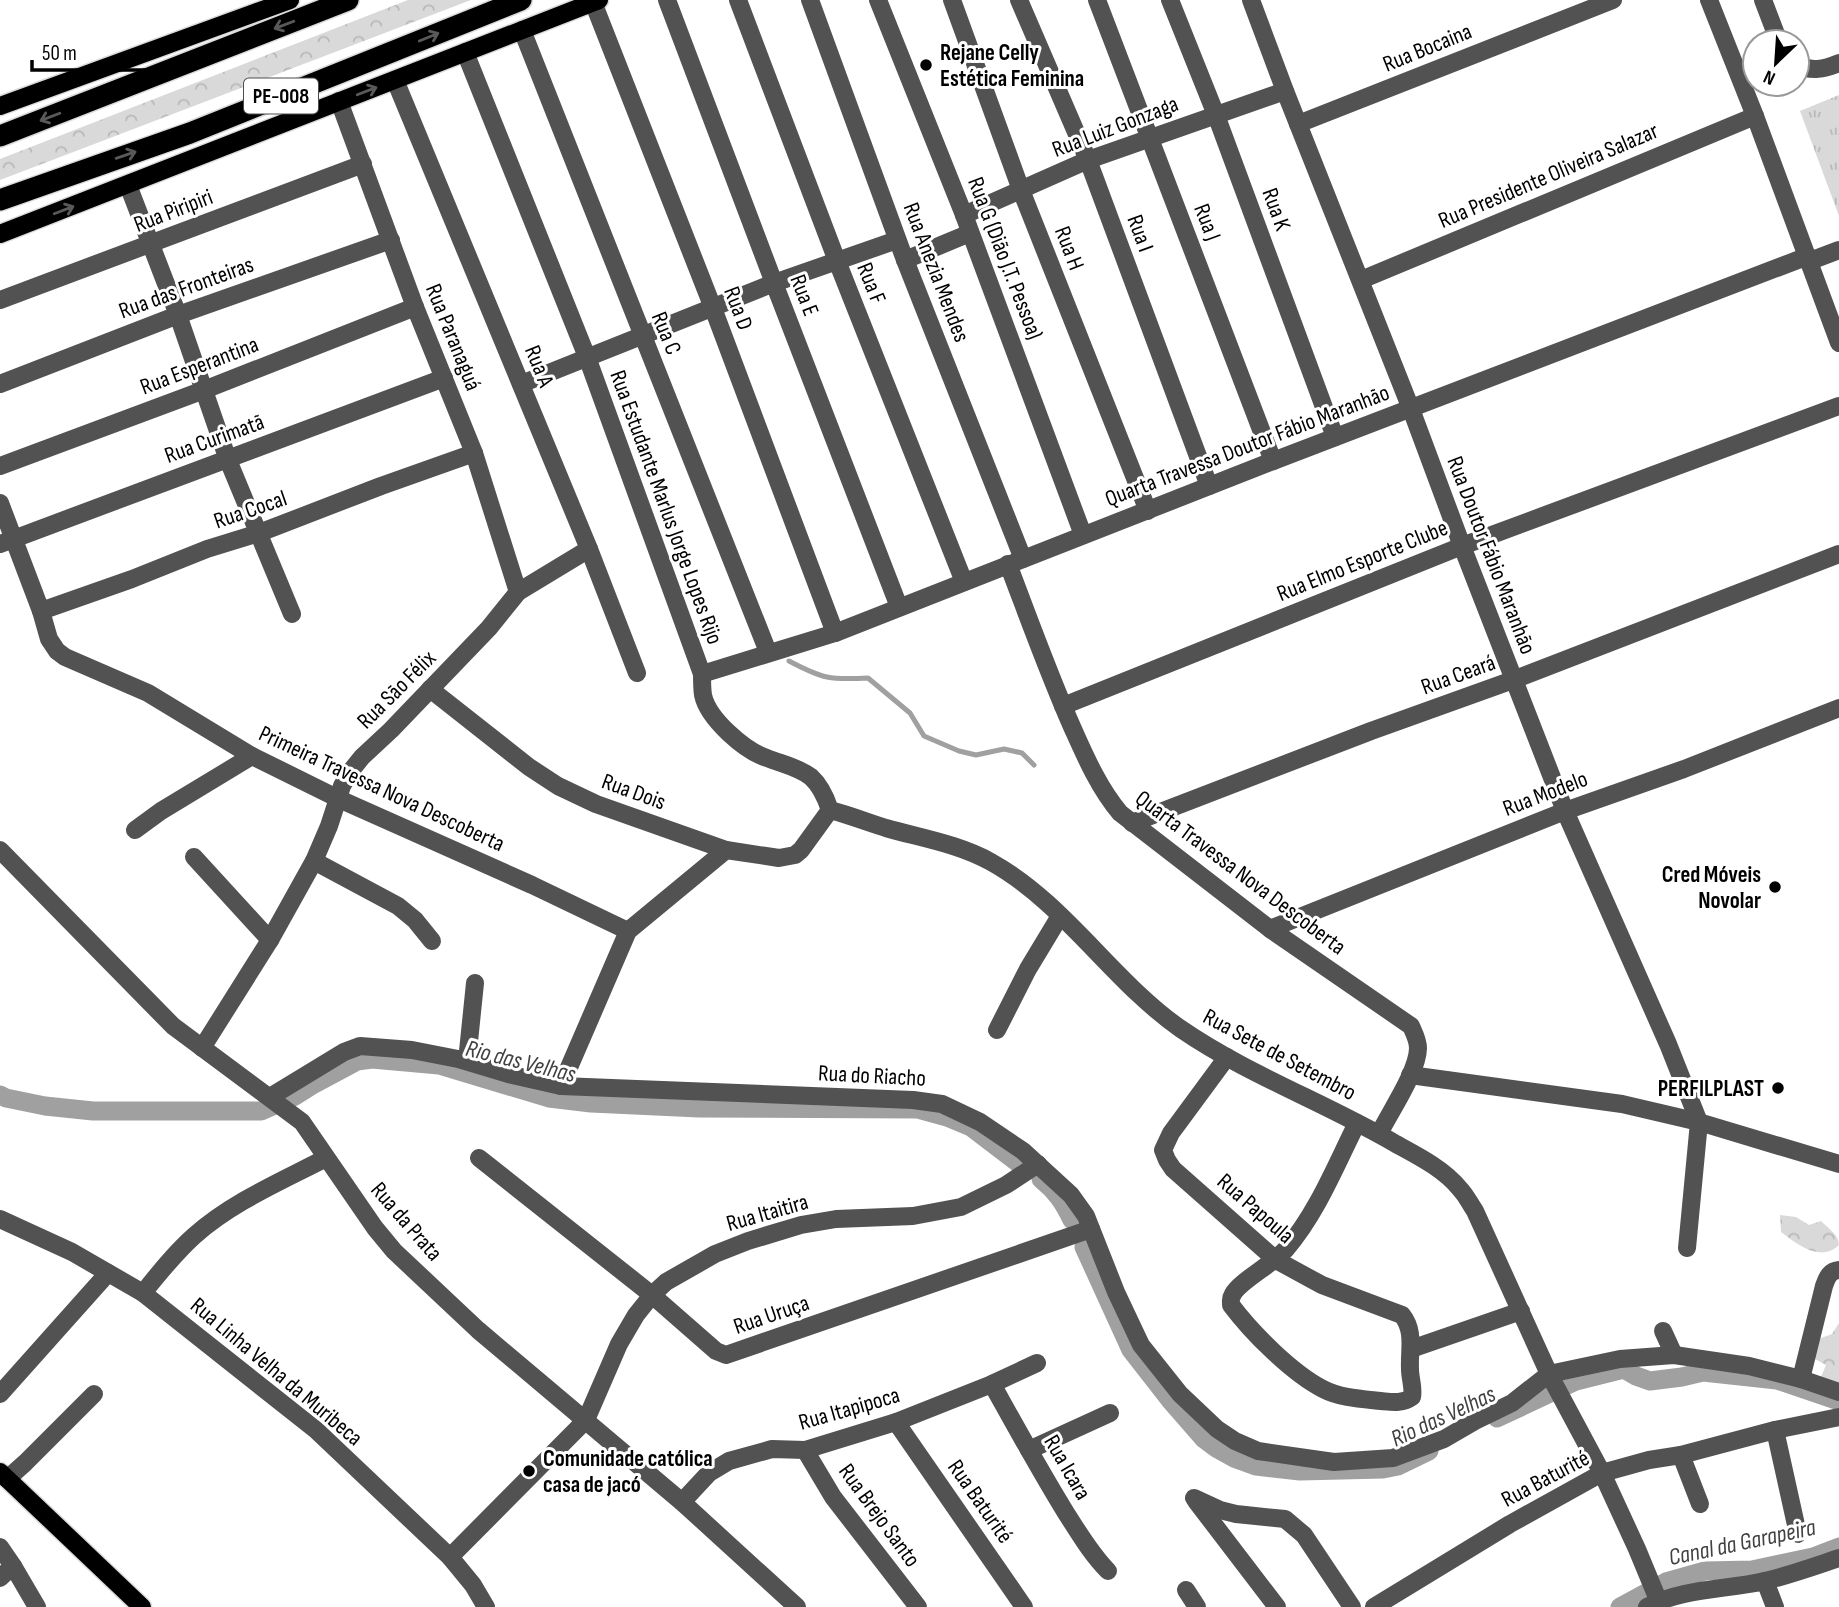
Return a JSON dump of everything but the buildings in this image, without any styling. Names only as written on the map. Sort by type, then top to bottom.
[{"type":"highway","points":[[8,133],[348,0]]},
{"type":"highway","name":"PE-008","points":[[0,201],[190,133],[521,0]]},
{"type":"main road","points":[[0,106],[290,0]]},
{"type":"main road","points":[[0,234],[596,1]]},
{"type":"main road","points":[[3,1476],[142,1607]]},
{"type":"street","name":"Rua E","points":[[667,0],[899,607]]},
{"type":"street","name":"Rua F","points":[[738,0],[837,261],[964,582]]},
{"type":"street","name":"Rua Anezia Mendes","points":[[810,0],[1015,561]]},
{"type":"street","name":"Rua G (Dião J.T. Pessoa)","points":[[878,0],[964,215],[1083,535]]},
{"type":"street","name":"Rua H","points":[[952,0],[1021,190],[1147,511]]},
{"type":"street","name":"Rua I","points":[[1019,0],[1088,160],[1209,486]]},
{"type":"street","name":"Rua J","points":[[1097,0],[1273,461]]},
{"type":"street","name":"Rua K","points":[[1170,0],[1216,115],[1335,437]]},
{"type":"street","name":"Rua Doutor Fábio Maranhão","points":[[1251,0],[1564,811],[1668,1044],[1699,1122]]},
{"type":"street","name":"Rua Bocaina","points":[[1298,124],[1613,0]]},
{"type":"street","points":[[1709,0],[1839,343]]},
{"type":"street","points":[[1763,0],[1774,28]]},
{"type":"street","name":"Rua D","points":[[596,1],[835,633]]},
{"type":"street","name":"Rua C","points":[[522,30],[768,652]]},
{"type":"street","name":"Rua Estudante Marlus Jorge Lopes Rijo","points":[[465,52],[587,357],[702,674]]},
{"type":"street","points":[[1811,70],[1839,62]]},
{"type":"street","name":"Rua A","points":[[394,80],[589,549],[637,673]]},
{"type":"street","name":"Rua Luiz Gonzaga","points":[[964,215],[1088,160],[1285,91]]},
{"type":"street","name":"Rua Paranaguá","points":[[339,101],[415,307],[474,453],[518,593]]},
{"type":"street","name":"Rua Presidente Oliveira Salazar","points":[[1361,280],[1755,116]]},
{"type":"street","name":"Rua Piripiri","points":[[0,300],[363,164]]},
{"type":"street","points":[[128,185],[178,315],[228,460],[292,614]]},
{"type":"street","points":[[905,260],[970,233]]},
{"type":"street","name":"Rua das Fronteiras","points":[[0,384],[178,315],[391,240]]},
{"type":"street","points":[[774,283],[897,240]]},
{"type":"street","name":"Quarta Travessa Doutor Fábio Maranhão","points":[[702,674],[835,633],[1335,437],[1809,258],[1839,250]]},
{"type":"street","name":"Rua Estudante Marlus Jorge Lopes Rijo","points":[[521,384],[774,283]]},
{"type":"street","name":"Rua Esperantina","points":[[0,466],[415,307]]},
{"type":"street","name":"Rua Curimatã","points":[[7,541],[444,378]]},
{"type":"street","name":"Rua Elmo Esporte Clube","points":[[1063,706],[1462,546],[1839,406]]},
{"type":"street","name":"Rua Cocal","points":[[41,611],[474,453]]},
{"type":"street","points":[[0,503],[7,541],[41,611]]},
{"type":"street","name":"Rua São Félix","points":[[202,1048],[270,940],[314,861],[342,786],[350,772],[489,628],[518,593],[589,549]]},
{"type":"street","name":"Rua Ceará","points":[[1132,823],[1839,554]]},
{"type":"street","name":"Quarta Travessa Nova Descoberta","points":[[1015,561],[1063,706],[1094,775],[1108,798],[1132,823],[1270,929],[1411,1027],[1418,1048],[1410,1075],[1378,1134]]},
{"type":"street","name":"Primeira Travessa Nova Descoberta","points":[[41,611],[49,639],[65,657],[148,693],[252,756],[339,799],[628,931]]},
{"type":"street","points":[[702,674],[703,696],[709,709],[725,729],[752,752],[795,768],[813,779],[831,810]]},
{"type":"street","name":"Rua Dois","points":[[430,689],[499,746],[558,786],[629,817],[726,849],[779,858],[795,855],[831,810]]},
{"type":"street","name":"Rua Modelo","points":[[1270,929],[1564,811],[1684,769],[1839,708]]},
{"type":"street","points":[[135,830],[160,811],[252,756]]},
{"type":"street","name":"Rua Sete de Setembro","points":[[831,810],[942,843],[988,860],[1021,881],[1060,916],[1134,991],[1180,1028],[1227,1057],[1378,1134],[1440,1170],[1460,1188],[1475,1211],[1551,1378],[1602,1474],[1655,1599]]},
{"type":"street","points":[[561,1086],[628,931],[726,849]]},
{"type":"street","name":"Rua da Prata","points":[[0,850],[173,1026],[302,1122],[375,1228],[394,1251],[478,1330],[682,1502],[797,1607]]},
{"type":"street","points":[[194,857],[270,940]]},
{"type":"street","points":[[314,861],[398,906],[415,920],[432,942]]},
{"type":"street","points":[[997,1030],[1028,969],[1060,916]]},
{"type":"street","points":[[467,1061],[475,983]]},
{"type":"street","name":"Rua do Riacho","points":[[275,1102],[344,1052],[360,1046],[412,1050],[467,1061],[561,1086],[913,1100],[942,1104],[980,1122],[1023,1151],[1032,1169],[1071,1195],[1086,1216],[1116,1292],[1141,1345],[1156,1366],[1180,1394],[1217,1429],[1258,1451],[1334,1462],[1393,1458],[1444,1439],[1475,1420],[1512,1403],[1551,1378]]},
{"type":"street","name":"Rua Papoula","points":[[1227,1057],[1171,1133],[1163,1150],[1167,1160],[1173,1169],[1276,1260],[1322,1284],[1402,1315],[1410,1330],[1411,1349]]},
{"type":"street","points":[[1410,1075],[1622,1104],[1699,1122],[1839,1164]]},
{"type":"street","points":[[1687,1248],[1699,1122]]},
{"type":"street","points":[[1357,1123],[1320,1197],[1288,1247],[1276,1260],[1238,1288],[1231,1299],[1231,1305],[1262,1341],[1322,1388],[1364,1400],[1398,1402],[1409,1400],[1413,1392],[1411,1349],[1521,1311]]},
{"type":"street","points":[[143,1293],[169,1260],[195,1235],[247,1200],[326,1157]]},
{"type":"street","name":"Rua Uruça","points":[[479,1158],[652,1296],[716,1351],[726,1355],[1091,1229]]},
{"type":"street","name":"Rua Itaitira","points":[[586,1420],[619,1344],[636,1315],[666,1282],[715,1254],[801,1225],[836,1219],[913,1216],[961,1207],[1032,1169]]},
{"type":"street","name":"Rua Linha Velha da Muribeca","points":[[0,1219],[72,1252],[143,1293],[316,1430],[450,1557],[486,1607]]},
{"type":"street","points":[[1801,1380],[1824,1286],[1830,1273],[1839,1270]]},
{"type":"street","points":[[0,1394],[108,1273]]},
{"type":"street","points":[[1663,1331],[1674,1355]]},
{"type":"street","points":[[1551,1378],[1620,1359],[1674,1355],[1749,1366],[1839,1392]]},
{"type":"street","name":"Rua Itapipoca","points":[[682,1502],[709,1473],[729,1461],[772,1449],[805,1450],[896,1422],[1037,1363]]},
{"type":"street","name":"Rua Icara","points":[[992,1384],[1081,1537],[1108,1571]]},
{"type":"street","points":[[3,1476],[26,1463],[94,1394]]},
{"type":"street","points":[[1029,1450],[1110,1413]]},
{"type":"street","name":"Rua Baturité","points":[[1374,1607],[1510,1524],[1602,1474],[1775,1430],[1839,1417]]},
{"type":"street","points":[[450,1557],[586,1420]]},
{"type":"street","name":"Rua Baturité","points":[[896,1422],[1024,1607]]},
{"type":"street","points":[[1775,1430],[1798,1534]]},
{"type":"street","name":"Rua Brejo Santo","points":[[805,1450],[833,1497],[918,1607]]},
{"type":"street","points":[[1681,1455],[1700,1504]]},
{"type":"street","points":[[1277,1607],[1194,1498],[1236,1514],[1285,1520],[1304,1535],[1352,1607]]},
{"type":"street","points":[[0,1547],[7,1572],[37,1607]]},
{"type":"street","points":[[1655,1599],[1765,1581],[1839,1558]]},
{"type":"street","points":[[1765,1581],[1775,1607]]},
{"type":"street","points":[[1186,1590],[1197,1607]]},
{"type":"green space","points":[[408,0],[471,0],[0,180],[0,159]]},
{"type":"green space","points":[[1839,95],[1839,216],[1800,111]]},
{"type":"green space","points":[[1780,1215],[1796,1217],[1809,1225],[1821,1221],[1835,1235],[1839,1245],[1824,1252],[1801,1246],[1781,1232]]},
{"type":"green space","points":[[1839,1323],[1839,1388],[1818,1384],[1826,1365],[1811,1357],[1816,1340],[1832,1334]]},
{"type":"waterway","points":[[789,661],[827,677],[868,678],[910,713],[924,736],[959,751],[976,755],[1004,749],[1022,753],[1034,765]]},
{"type":"waterway","name":"Rio das Velhas","points":[[0,1095],[45,1106],[93,1111],[261,1111],[295,1096],[357,1061],[372,1059],[439,1065],[549,1098],[591,1103],[699,1108],[918,1109],[971,1127],[1026,1169]]},
{"type":"waterway","name":"Rio das Velhas","points":[[1041,1179],[1059,1198],[1072,1220]]},
{"type":"waterway","name":"Rio das Velhas","points":[[1084,1247],[1131,1350],[1170,1400],[1204,1439],[1216,1448],[1256,1466],[1300,1471],[1383,1469],[1398,1466],[1429,1451]]},
{"type":"waterway","name":"Rio das Velhas","points":[[1497,1418],[1576,1381],[1624,1369],[1650,1381],[1703,1372],[1777,1380],[1839,1401]]},
{"type":"waterway","name":"Canal da Garapeira","points":[[1620,1607],[1666,1582],[1705,1571],[1752,1570],[1813,1557],[1839,1547]]},
{"type":"place","name":"Rejane Celly Estética Feminina","points":[[926,65]]},
{"type":"place","name":"Cred Móveis Novolar","points":[[1775,887]]},
{"type":"place","name":"PERFILPLAST","points":[[1778,1088]]},
{"type":"place","name":"Comunidade católica casa de jacó","points":[[529,1471]]}]
